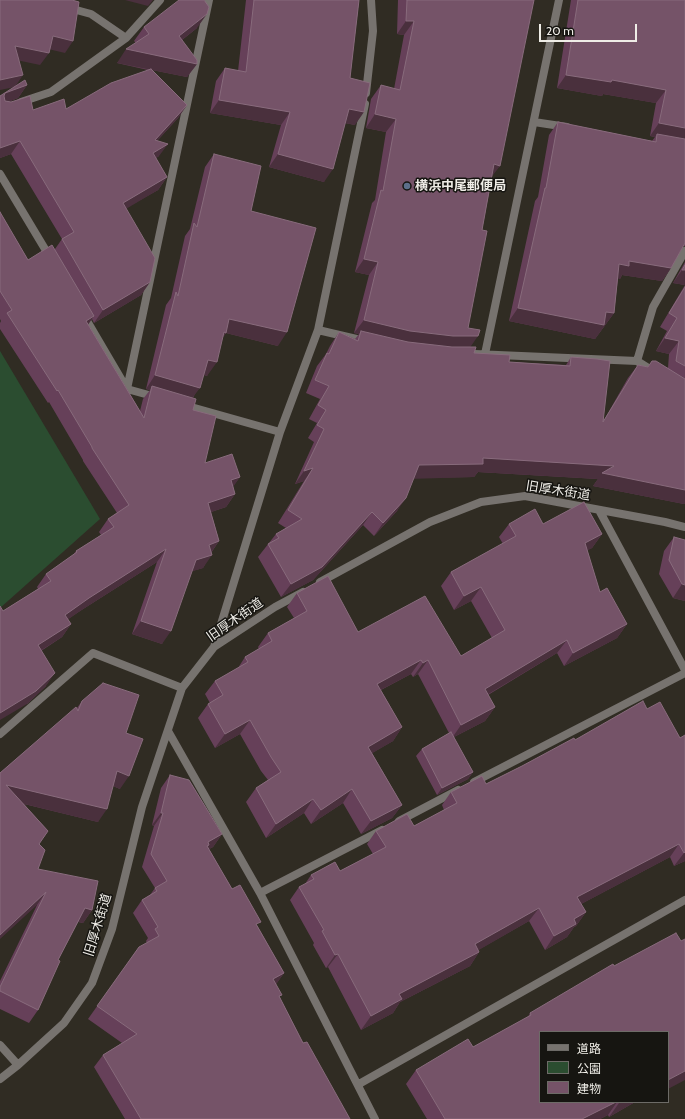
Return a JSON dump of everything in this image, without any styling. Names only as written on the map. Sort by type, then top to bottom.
[{"type":"street","points":[[15,105],[51,92],[126,38],[160,0]]},
{"type":"street","points":[[127,389],[209,0]]},
{"type":"street","points":[[214,647],[280,432],[318,330],[365,105],[372,31],[371,0]]},
{"type":"street","points":[[485,354],[559,0]]},
{"type":"street","points":[[62,6],[91,14],[126,38]]},
{"type":"street","points":[[534,122],[572,128]]},
{"type":"street","points":[[0,174],[56,268]]},
{"type":"street","points":[[637,361],[653,307],[685,252]]},
{"type":"street","points":[[79,308],[127,389],[280,432]]},
{"type":"street","points":[[318,330],[370,342]]},
{"type":"street","points":[[464,354],[637,361],[661,376]]},
{"type":"street","name":"旧厚木街道","points":[[0,1078],[18,1065],[64,1023],[92,983],[112,929],[142,807],[182,688],[214,647],[275,607],[430,522],[481,502],[525,496],[685,527]]},
{"type":"street","points":[[260,893],[685,672],[599,510]]},
{"type":"street","points":[[0,734],[93,653],[182,688]]},
{"type":"street","points":[[168,731],[260,893],[359,1084],[375,1119]]},
{"type":"street","points":[[359,1084],[685,900]]},
{"type":"street","points":[[0,1045],[18,1065]]},
{"type":"green space","points":[[0,351],[100,519],[0,608]]},
{"type":"building","points":[[0,0],[72,0],[79,2],[73,41],[53,36],[49,53],[15,46],[23,75],[0,80]]},
{"type":"building","points":[[179,0],[204,0],[209,7],[207,14],[179,36],[197,60],[197,64],[126,49],[149,34],[144,27]]},
{"type":"building","points":[[254,0],[359,0],[350,78],[370,83],[364,112],[349,109],[333,169],[278,154],[290,112],[219,100],[225,68],[246,72]]},
{"type":"building","points":[[407,0],[534,0],[500,166],[494,164],[482,230],[487,231],[468,328],[480,330],[478,336],[453,336],[410,331],[364,320],[378,262],[364,259],[381,190],[383,191],[396,119],[375,114],[381,85],[400,90],[414,21],[406,21]]},
{"type":"building","points":[[578,0],[685,0],[685,128],[659,123],[666,90],[612,80],[611,82],[566,75]]},
{"type":"building","points":[[151,69],[187,105],[155,140],[168,144],[153,153],[167,177],[123,203],[155,258],[150,282],[103,310],[62,239],[74,232],[20,141],[0,148],[0,96],[25,80],[27,85],[5,93],[5,101],[11,102],[30,96],[33,110],[64,99],[66,109],[111,83]]},
{"type":"building","points":[[558,122],[656,142],[657,134],[685,139],[685,243],[671,268],[629,261],[629,266],[619,264],[614,313],[606,312],[604,325],[518,308],[546,188]]},
{"type":"building","points":[[214,154],[261,166],[251,211],[316,228],[287,332],[229,319],[226,333],[224,332],[217,362],[208,360],[200,388],[155,375],[176,292],[178,296],[194,223],[197,227]]},
{"type":"building","points":[[0,212],[28,260],[52,245],[94,316],[86,321],[144,418],[152,386],[196,399],[193,410],[216,416],[205,463],[232,454],[240,477],[231,480],[235,494],[208,503],[219,541],[209,545],[212,555],[196,560],[171,631],[141,621],[166,549],[65,615],[71,624],[38,645],[55,673],[36,691],[0,713],[0,606],[3,611],[51,581],[46,574],[77,552],[76,551],[114,527],[108,519],[129,505],[92,448],[58,390],[57,391],[7,313],[12,310],[0,291]]},
{"type":"building","points":[[685,287],[685,366],[676,361],[679,341],[665,338],[677,318],[669,313]]},
{"type":"building","points":[[361,331],[408,342],[452,347],[476,347],[474,353],[510,355],[509,362],[570,366],[571,357],[610,361],[603,422],[638,365],[648,367],[652,361],[656,361],[685,379],[685,490],[602,473],[614,466],[483,458],[483,464],[419,465],[406,498],[383,523],[372,512],[322,567],[291,584],[268,544],[279,538],[276,534],[302,519],[288,510],[313,468],[304,471],[324,429],[317,425],[326,410],[318,405],[329,386],[315,380],[327,353],[329,354],[339,332],[358,341]]},
{"type":"building","points":[[584,502],[602,534],[585,543],[600,592],[607,588],[627,624],[573,653],[567,640],[485,689],[495,707],[461,725],[428,660],[423,663],[421,660],[377,684],[402,727],[368,747],[402,805],[371,821],[352,789],[321,810],[313,799],[276,824],[256,788],[281,772],[250,720],[225,734],[208,704],[223,695],[215,681],[248,662],[245,657],[272,641],[268,633],[307,611],[297,593],[328,576],[358,632],[425,596],[461,656],[505,630],[481,587],[464,596],[451,572],[516,536],[509,524],[535,509],[543,524]]},
{"type":"building","points":[[674,537],[685,540],[685,585],[682,584],[669,560]]},
{"type":"building","points":[[103,683],[139,695],[126,733],[143,739],[129,776],[117,771],[107,809],[6,785],[48,831],[39,844],[45,850],[38,869],[98,881],[92,910],[85,908],[58,960],[60,961],[38,1010],[0,991],[0,987],[46,892],[0,935],[0,773],[76,707],[78,711],[82,701]]},
{"type":"building","points":[[643,701],[647,709],[660,702],[680,738],[685,735],[685,852],[684,853],[679,844],[577,897],[586,912],[574,919],[576,924],[554,936],[539,908],[475,944],[479,952],[399,994],[402,999],[371,1016],[338,954],[335,955],[322,931],[324,930],[299,887],[314,879],[311,875],[335,862],[340,871],[386,847],[376,831],[407,814],[414,826],[457,803],[451,792],[482,776],[486,784],[574,738],[575,740]]},
{"type":"building","points":[[451,732],[473,772],[442,788],[422,749]]},
{"type":"building","points":[[170,775],[189,780],[222,834],[208,842],[209,845],[207,846],[232,889],[240,885],[261,922],[256,924],[284,973],[273,979],[282,995],[279,996],[303,1043],[307,1042],[350,1119],[141,1119],[103,1055],[137,1034],[97,1006],[139,947],[159,936],[155,929],[158,927],[142,900],[157,891],[155,888],[167,881],[151,854],[163,813],[161,813]]},
{"type":"building","points":[[676,933],[681,941],[685,939],[685,1071],[669,1079],[669,1031],[539,1031],[539,1103],[614,1103],[582,1119],[445,1119],[416,1070],[468,1039],[473,1047],[531,1015],[530,1013],[613,964],[614,966]]},
{"type":"place","name":"横浜中尾郵便局","points":[[407,186]]}]
